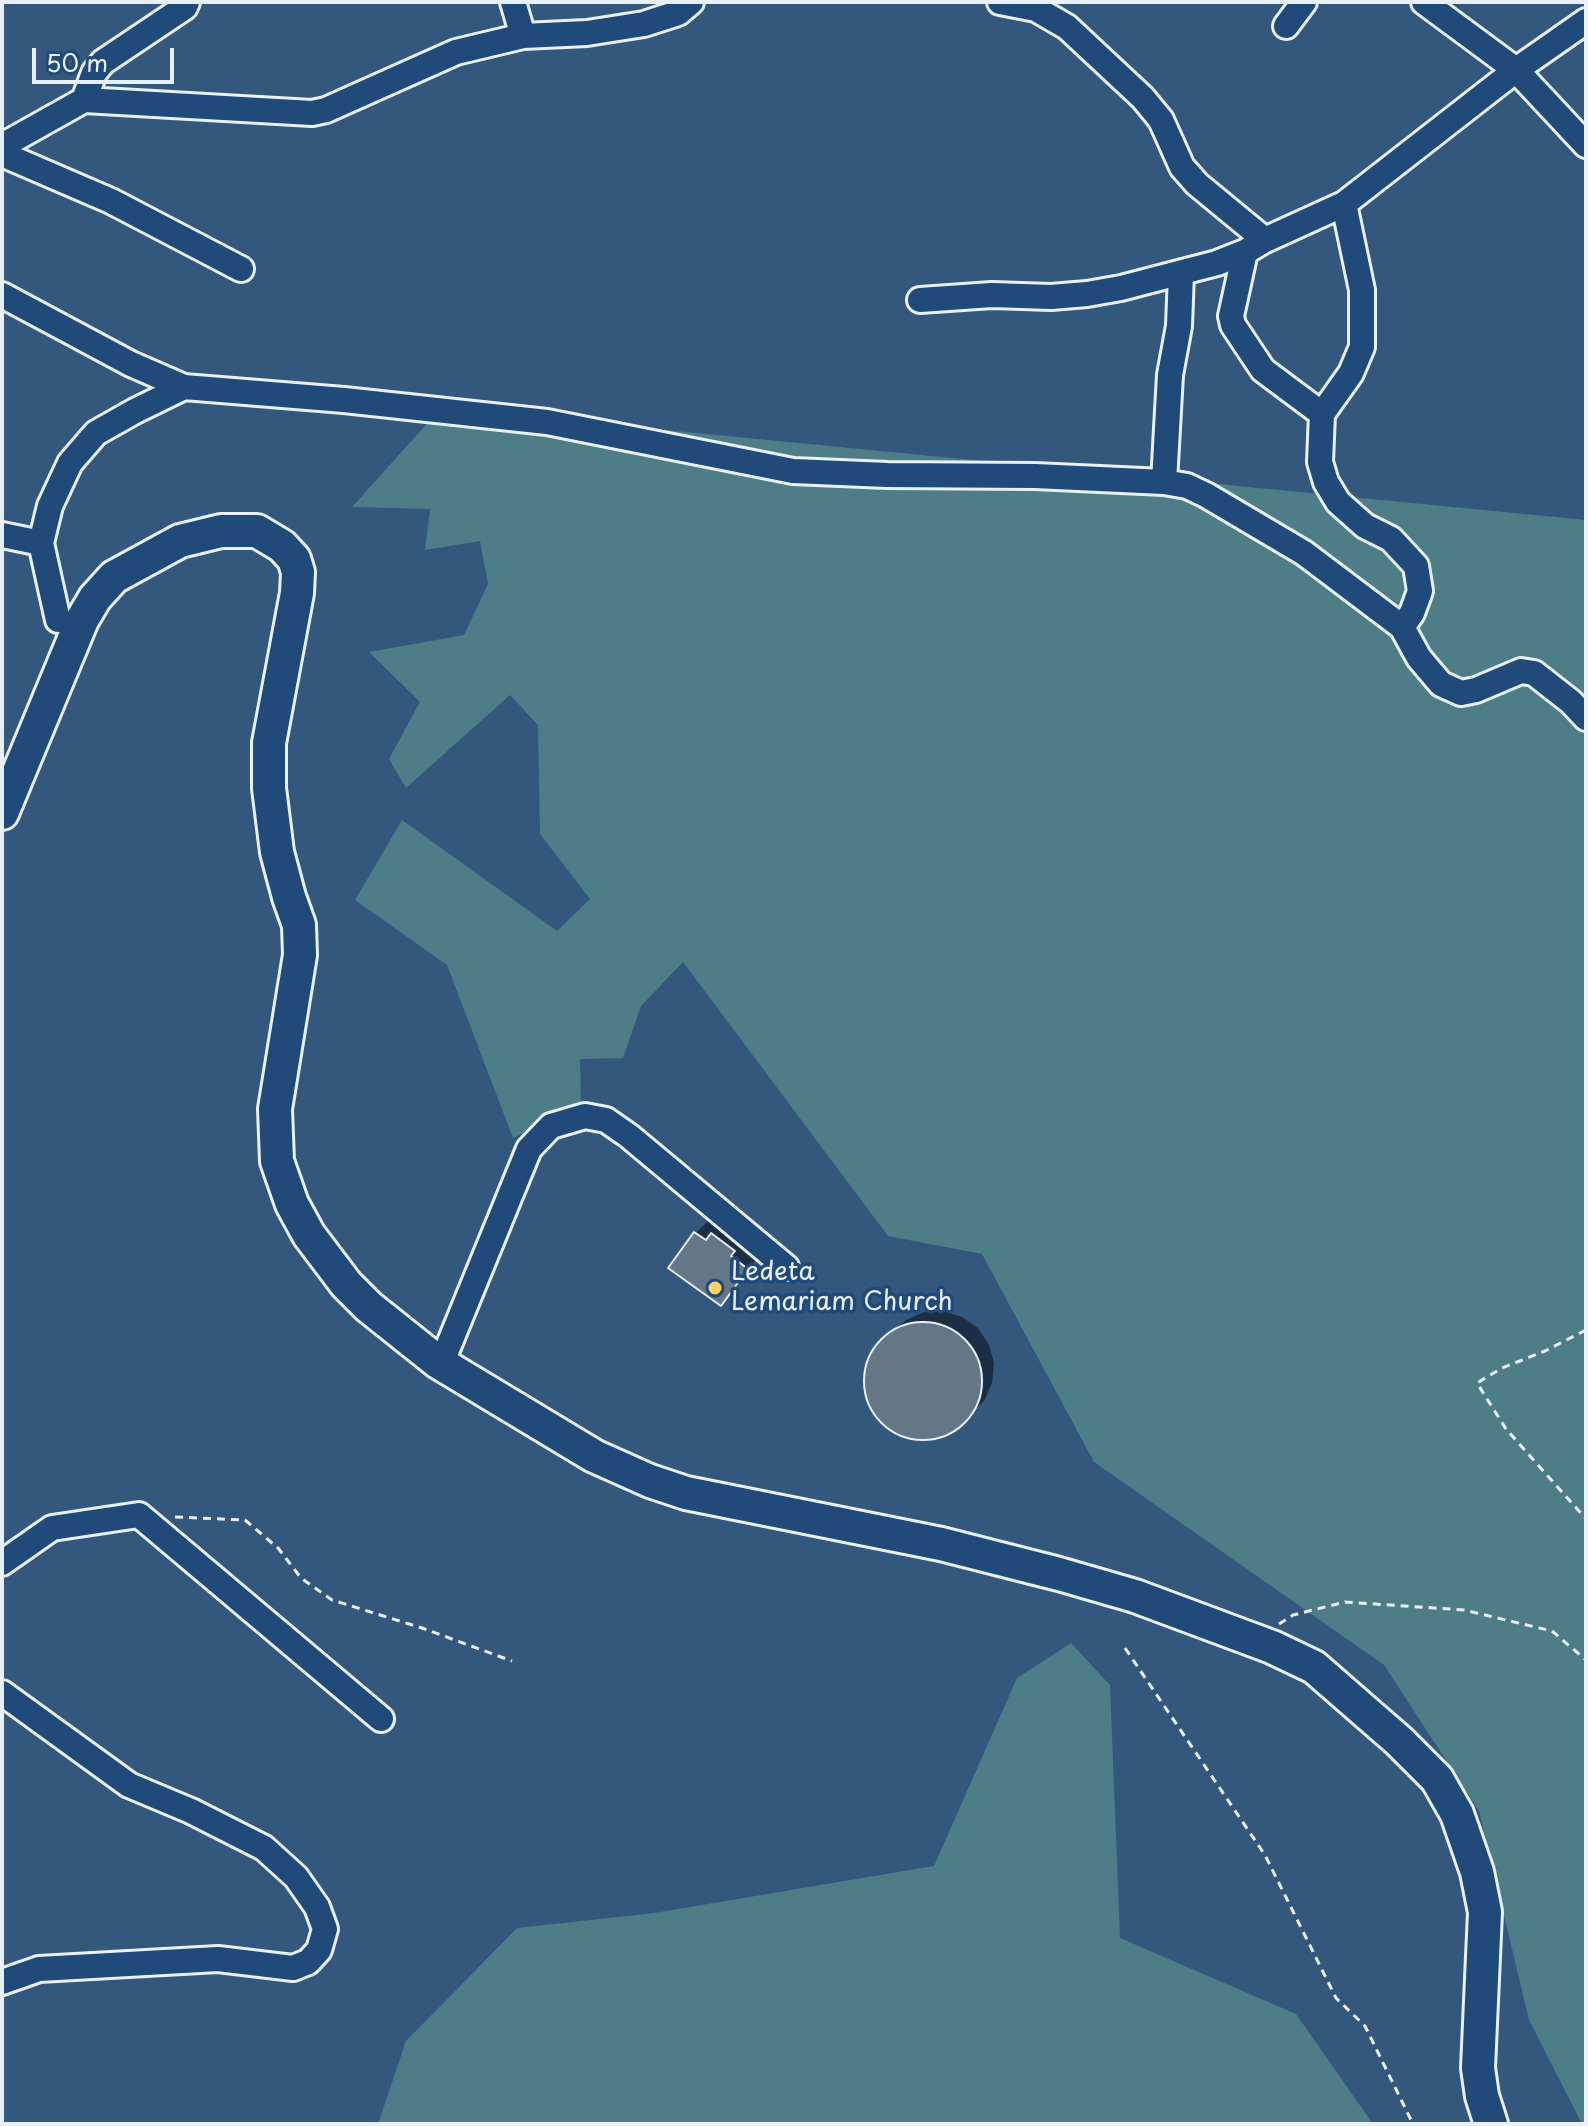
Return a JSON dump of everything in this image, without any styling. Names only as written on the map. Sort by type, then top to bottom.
[{"type":"main road","points":[[2,813],[82,620],[95,598],[114,577],[180,541],[221,531],[257,531],[282,546],[294,559],[298,572],[295,612],[269,743],[269,788],[277,852],[299,925],[300,955],[275,1109],[277,1161],[292,1204],[309,1235],[346,1284],[369,1307],[438,1362],[594,1456],[650,1481],[686,1493],[941,1544],[1059,1574],[1135,1596],[1314,1667],[1353,1699],[1437,1779],[1457,1814],[1477,1872],[1485,1912],[1478,2068],[1482,2096],[1491,2124]]},
{"type":"street","points":[[84,100],[94,73],[103,62],[185,7],[187,2]]},
{"type":"street","points":[[513,2],[523,36]]},
{"type":"street","points":[[2,146],[84,100],[312,113],[326,110],[456,52],[523,36],[587,33],[644,24],[678,13],[691,2]]},
{"type":"street","points":[[1000,2],[1036,9],[1067,27],[1143,98],[1161,120],[1182,167],[1255,246]]},
{"type":"street","points":[[1286,26],[1304,2]]},
{"type":"street","points":[[1424,2],[1516,70],[1586,145]]},
{"type":"street","points":[[920,300],[992,295],[1051,297],[1087,294],[1181,273],[1255,246],[1344,204],[1516,70],[1586,21]]},
{"type":"street","points":[[2,154],[111,201],[241,269]]},
{"type":"street","points":[[1344,204],[1362,290],[1362,347],[1351,373],[1322,414],[1320,462],[1326,482],[1338,502],[1365,526],[1391,539],[1416,566],[1420,591],[1412,613],[1402,627]]},
{"type":"street","points":[[1255,246],[1231,316],[1233,325],[1263,370],[1322,414]]},
{"type":"street","points":[[1164,482],[1170,375],[1179,326],[1181,273]]},
{"type":"street","points":[[2,295],[131,364],[184,387],[344,400],[547,422],[793,471],[1035,476],[1164,482],[1187,486],[1304,553],[1402,627],[1419,658],[1441,684],[1461,693],[1521,671],[1534,673],[1586,718]]},
{"type":"street","points":[[58,620],[41,543],[50,506],[70,463],[96,433],[184,387]]},
{"type":"street","points":[[2,535],[41,543]]},
{"type":"street","points":[[438,1362],[446,1352],[529,1149],[551,1126],[585,1116],[606,1120],[629,1136],[786,1267]]},
{"type":"street","points":[[2,1563],[52,1528],[139,1515],[381,1719]]},
{"type":"street","points":[[2,1693],[129,1785],[191,1811],[264,1848],[296,1877],[317,1907],[325,1929],[319,1950],[308,1962],[293,1968],[218,1959],[39,1969],[2,1982]]},
{"type":"path","points":[[1586,1330],[1502,1368],[1477,1383],[1506,1429],[1586,1519]]},
{"type":"path","points":[[139,1515],[245,1520],[278,1548],[301,1578],[332,1600],[512,1661]]},
{"type":"path","points":[[1252,1640],[1293,1615],[1345,1602],[1464,1610],[1523,1624],[1552,1631],[1586,1660]]},
{"type":"path","points":[[1125,1648],[1265,1855],[1336,1998],[1365,2026],[1413,2124]]},
{"type":"green space","points":[[441,408],[1586,520],[1586,2124],[1582,2124],[1529,2020],[1479,1811],[1384,1665],[1094,1462],[982,1254],[888,1236],[683,962],[641,1006],[623,1058],[580,1059],[581,1106],[513,1138],[447,965],[355,900],[402,820],[557,931],[590,899],[540,834],[538,725],[510,695],[406,788],[389,759],[420,702],[369,652],[464,635],[488,584],[480,541],[425,550],[430,509],[352,507]]},
{"type":"green space","points":[[1071,1643],[1110,1685],[1120,1938],[1296,2014],[1373,2124],[378,2124],[406,2041],[517,1928],[654,1913],[934,1866],[1017,1678]]},
{"type":"building","name":"Ledeta Lemariam Church","points":[[694,1232],[706,1240],[711,1233],[735,1251],[731,1256],[748,1269],[721,1306],[668,1268]]},
{"type":"building","points":[[923,1322],[956,1332],[972,1348],[982,1381],[972,1414],[956,1430],[923,1440],[890,1430],[874,1414],[864,1381],[874,1348],[890,1332]]},
{"type":"place","name":"Ledeta Lemariam Church","points":[[715,1288]]}]
